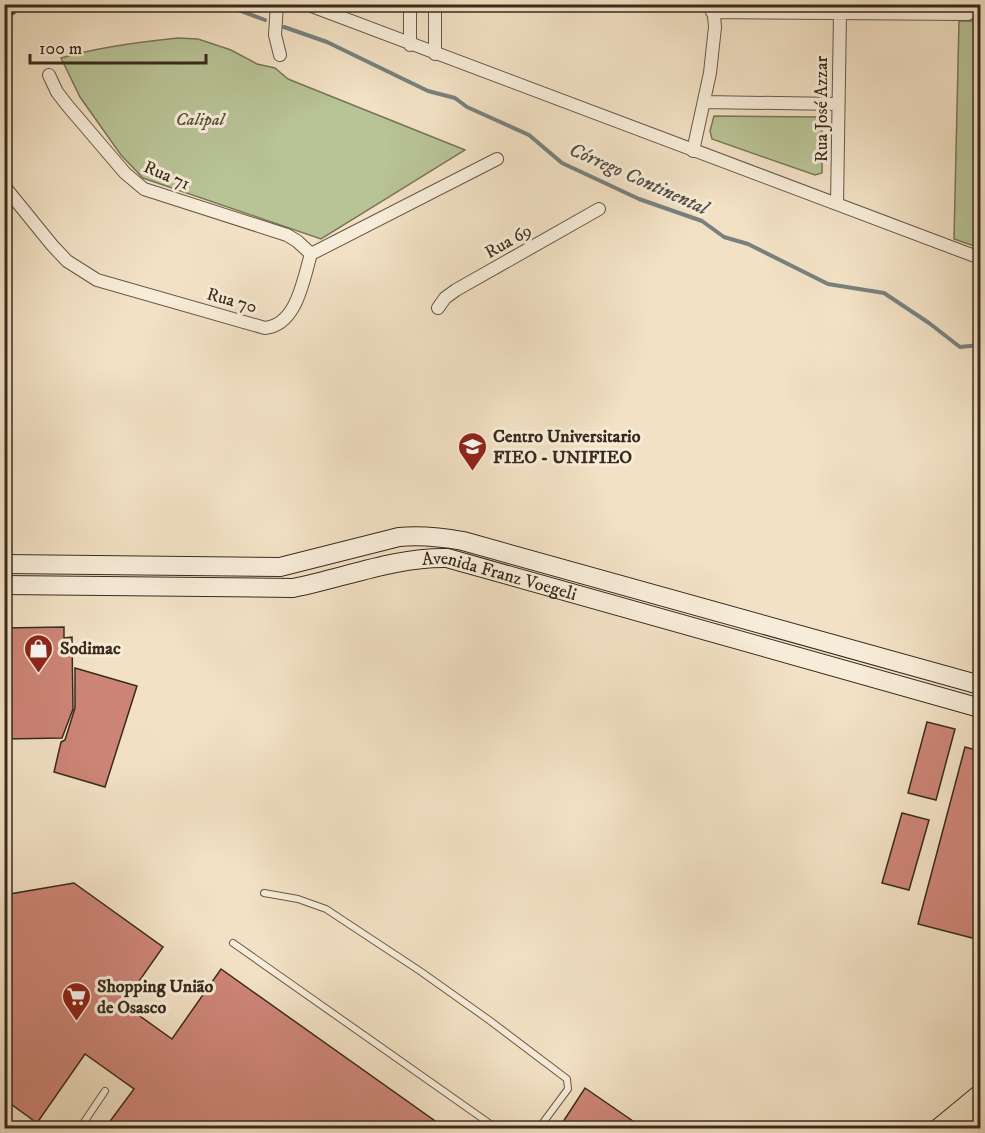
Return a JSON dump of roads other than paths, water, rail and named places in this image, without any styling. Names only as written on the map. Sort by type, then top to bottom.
[{"type":"main road","name":"Avenida Franz Voegeli","points":[[4,564],[272,567],[298,564],[389,539],[416,536],[463,541],[981,685]]},
{"type":"main road","points":[[389,539],[409,560],[416,536]]},
{"type":"main road","name":"Avenida Franz Voegeli","points":[[4,585],[293,588],[409,560],[447,558],[981,708]]},
{"type":"main road","points":[[181,587],[185,580],[196,572],[228,567]]},
{"type":"main road","points":[[940,1128],[981,1095]]},
{"type":"main road","points":[[968,1128],[981,1118]]},
{"type":"street","points":[[277,4],[275,35],[280,55]]},
{"type":"street","points":[[306,4],[981,258]]},
{"type":"street","points":[[410,4],[410,45]]},
{"type":"street","points":[[435,4],[435,54]]},
{"type":"street","points":[[693,151],[710,73],[715,27],[713,8],[840,14],[968,9]]},
{"type":"street","points":[[715,27],[727,8]]},
{"type":"street","name":"Rua José Azzar","points":[[837,204],[840,14]]},
{"type":"street","name":"Rua 71","points":[[49,75],[57,92],[67,105],[134,182],[157,194],[287,236],[297,241],[311,254]]},
{"type":"street","points":[[704,102],[838,104]]},
{"type":"street","points":[[311,254],[497,159]]},
{"type":"street","name":"Rua 70","points":[[4,186],[67,261],[97,280],[266,328],[279,324],[292,312],[311,254]]},
{"type":"street","name":"Rua 69","points":[[438,308],[445,298],[456,290],[599,209]]},
{"type":"lane","points":[[264,892],[298,899],[326,909],[489,1020],[567,1079],[568,1089],[539,1128]]},
{"type":"lane","points":[[233,943],[496,1128]]},
{"type":"lane","points":[[80,1128],[105,1090]]},
{"type":"waterway","name":"Córrego Continental","points":[[222,4],[265,20]]},
{"type":"waterway","name":"Córrego Continental","points":[[284,27],[327,42],[428,91],[455,98],[467,107],[529,135],[562,163],[639,199],[702,221],[724,237],[748,244],[828,284],[884,293],[960,347],[980,345]]},
{"type":"place","name":"Centro Universitario FIEO - UNIFIEO","points":[[472,472]]},
{"type":"place","name":"Sodimac","points":[[39,674]]},
{"type":"place","name":"Shopping União de Osasco","points":[[76,1022]]},
{"type":"park label","name":"Calipal","points":[[200,119]]}]
